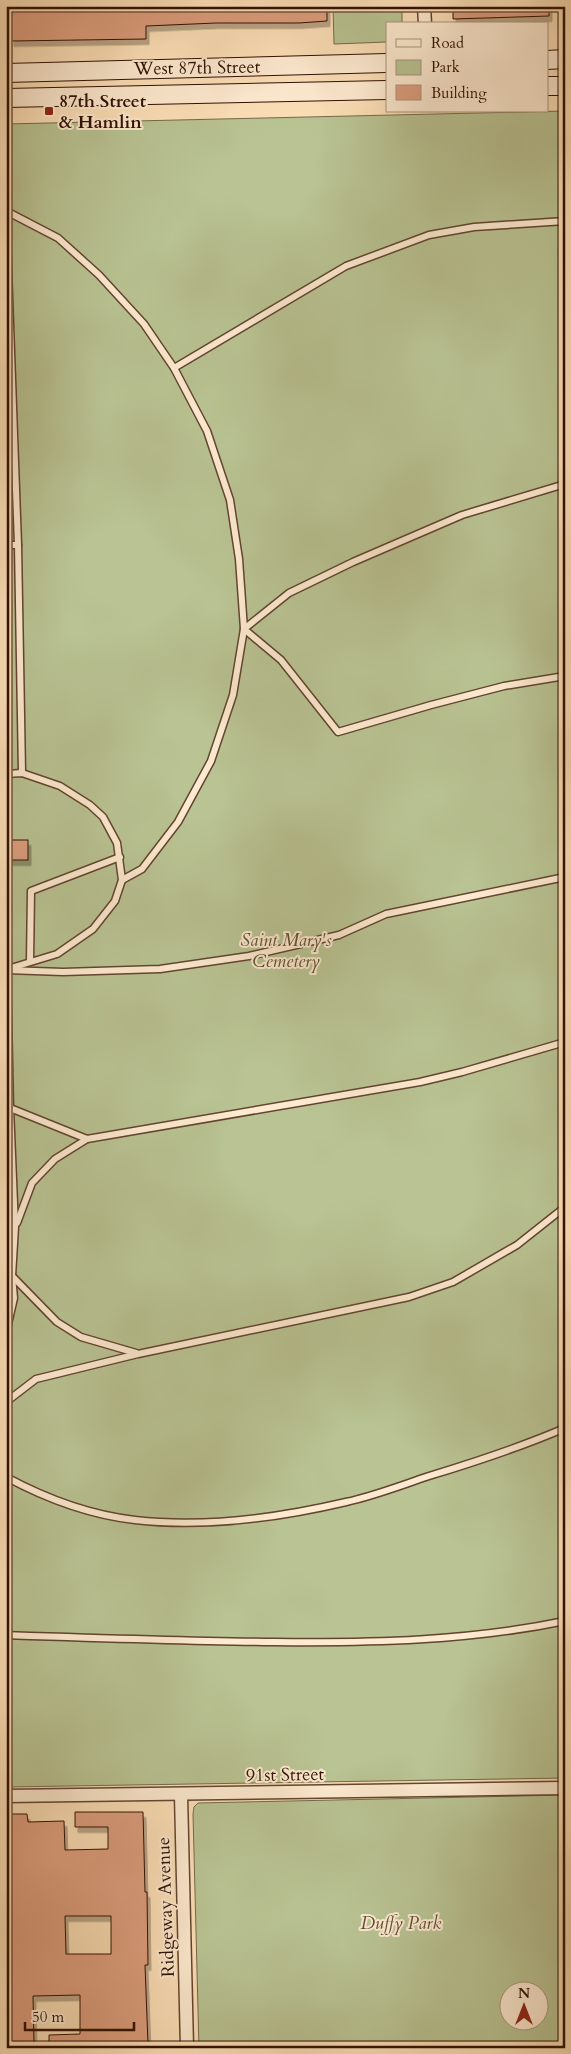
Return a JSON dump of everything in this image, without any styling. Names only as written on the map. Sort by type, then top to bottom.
[{"type":"main road","points":[[548,60],[565,59]]},
{"type":"main road","name":"West 87th Street","points":[[6,73],[386,63]]},
{"type":"main road","points":[[548,86],[565,86]]},
{"type":"main road","name":"West 87th Street","points":[[6,98],[386,90]]},
{"type":"street","points":[[424,6],[425,22]]},
{"type":"street","name":"91st Street","points":[[6,1796],[565,1788]]},
{"type":"street","name":"Ridgeway Avenue","points":[[181,1794],[188,2048]]},
{"type":"lane","points":[[22,773],[18,545],[6,212],[58,238],[99,276],[144,324],[174,368],[208,431],[230,500],[239,559],[244,629],[233,695],[211,761],[178,822],[142,869],[122,880]]},
{"type":"lane","points":[[174,368],[355,262],[429,235],[474,227],[565,221]]},
{"type":"lane","points":[[244,629],[289,593],[353,562],[462,515],[565,484]]},
{"type":"lane","points":[[6,545],[18,545]]},
{"type":"lane","points":[[244,629],[281,660],[338,732],[504,686],[565,676]]},
{"type":"lane","points":[[6,774],[22,773],[60,786],[90,805],[103,817],[117,843],[122,880],[115,901],[93,929],[57,954],[6,970]]},
{"type":"lane","points":[[30,961],[31,891],[120,857]]},
{"type":"lane","points":[[6,970],[63,972],[160,969],[249,956],[339,935],[386,914],[565,877]]},
{"type":"lane","points":[[6,970],[8,1108],[15,1227],[9,1275],[14,1298],[6,1333]]},
{"type":"lane","points":[[15,1227],[32,1182],[55,1159],[86,1139],[420,1082],[462,1072],[565,1042]]},
{"type":"lane","points":[[8,1108],[86,1139]]},
{"type":"lane","points":[[6,1402],[36,1379],[138,1354],[409,1296],[453,1282],[517,1245],[565,1207]]},
{"type":"lane","points":[[9,1275],[56,1322],[81,1337],[138,1354]]},
{"type":"lane","points":[[6,1477],[47,1496],[96,1512],[134,1520],[170,1522],[222,1521],[294,1512],[347,1502],[458,1467],[565,1428]]},
{"type":"lane","points":[[6,1635],[348,1642],[431,1640],[538,1627],[565,1621]]},
{"type":"green space","points":[[333,6],[402,6],[402,22],[386,22],[386,42],[334,44]]},
{"type":"green space","name":"Saint Mary's Cemetery","points":[[565,111],[565,1778],[6,1787],[6,124]]},
{"type":"green space","name":"Duffy Park","points":[[565,1795],[565,2048],[199,2048],[194,1807],[198,1803]]},
{"type":"building","points":[[32,6],[327,6],[327,21],[146,26],[146,39],[11,41],[10,8]]},
{"type":"building","points":[[453,6],[549,6],[549,16],[453,19]]},
{"type":"building","points":[[6,840],[28,840],[28,860],[6,860]]},
{"type":"building","points":[[75,1812],[143,1812],[145,1892],[147,1892],[148,1965],[145,1965],[148,2044],[98,2045],[98,2048],[49,2048],[49,2035],[80,2034],[80,1995],[33,1996],[34,2045],[6,2045],[6,1814],[27,1814],[28,1822],[64,1821],[65,1850],[108,1849],[108,1827],[75,1827]],"holes":[[[65,1916],[111,1916],[111,1954],[66,1954]]]},
{"type":"place","name":"87th Street & Hamlin","points":[[49,111]]}]
